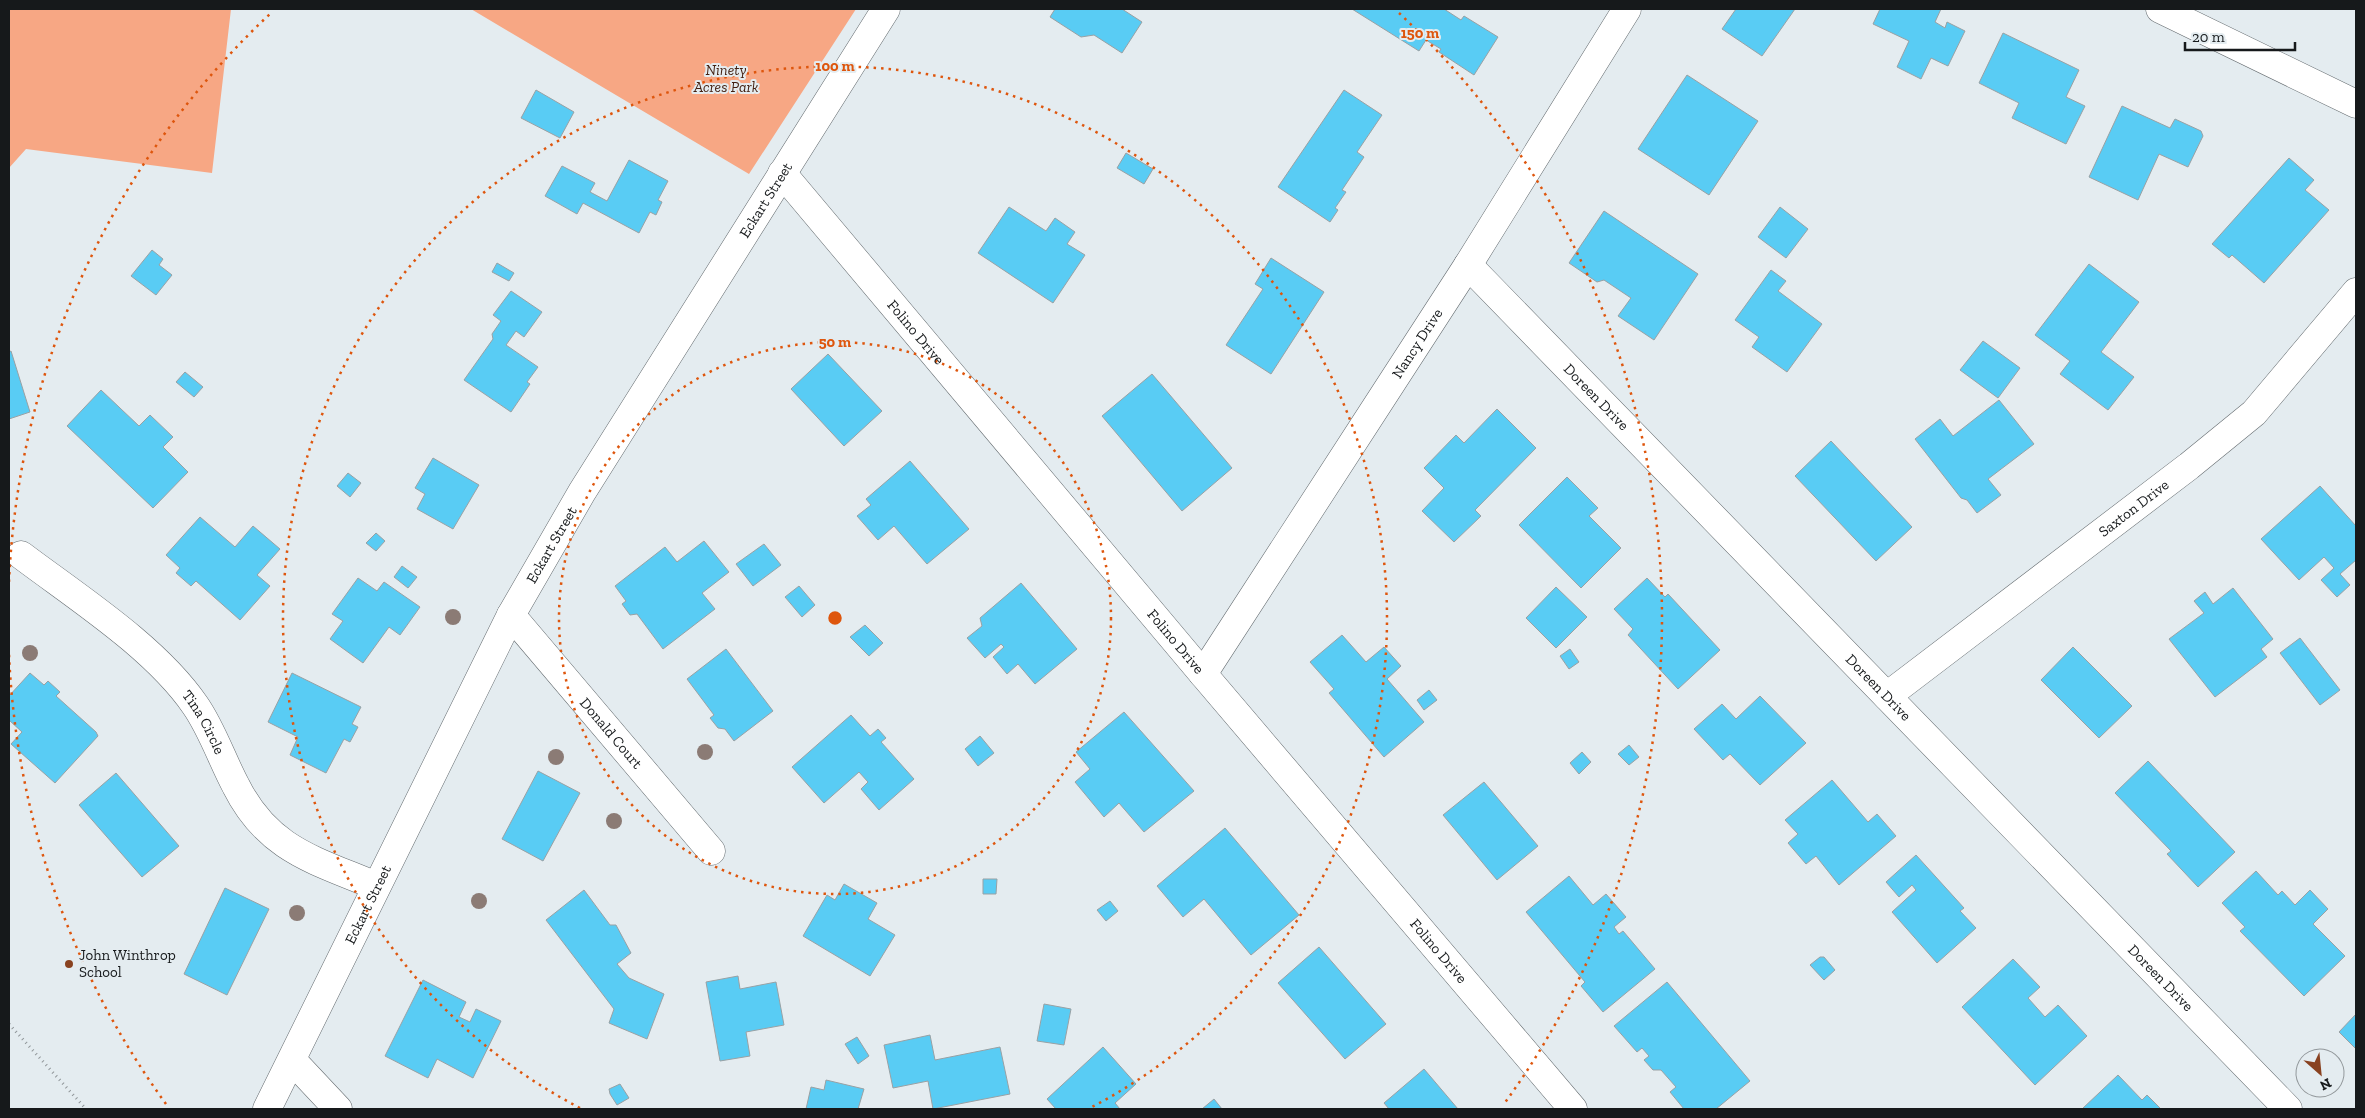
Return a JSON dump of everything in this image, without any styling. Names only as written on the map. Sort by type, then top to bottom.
[{"type":"street","name":"Eckart Street","points":[[267,1109],[511,615],[582,492],[886,9]]},
{"type":"street","name":"Nancy Drive","points":[[1203,674],[1468,265],[1627,9]]},
{"type":"street","points":[[2160,9],[2356,104]]},
{"type":"street","name":"Folino Drive","points":[[782,173],[1203,674],[1573,1109]]},
{"type":"street","name":"Doreen Drive","points":[[1468,265],[2288,1109]]},
{"type":"street","name":"Saxton Drive","points":[[1887,696],[2189,466],[2254,413],[2356,292]]},
{"type":"street","name":"Tina Circle","points":[[21,555],[139,644],[166,671],[196,705],[237,789],[255,817],[273,837],[294,851],[376,886]]},
{"type":"street","name":"Donald Court","points":[[511,615],[711,851]]},
{"type":"street","points":[[292,1060],[338,1109]]},
{"type":"path","points":[[9,1024],[86,1109]]},
{"type":"green space","points":[[9,9],[231,9],[212,173],[26,149],[9,168]]},
{"type":"green space","name":"Ninety Acres Park","points":[[471,9],[856,9],[749,174]]},
{"type":"building","points":[[1055,9],[1122,9],[1142,22],[1122,53],[1094,35],[1081,37],[1050,17]]},
{"type":"building","points":[[1352,9],[1444,9],[1461,20],[1464,16],[1498,37],[1474,75],[1439,52],[1441,49],[1426,40],[1419,51]]},
{"type":"building","points":[[1736,9],[1795,9],[1762,56],[1722,29]]},
{"type":"building","points":[[1880,9],[1941,9],[1935,22],[1945,28],[1947,22],[1965,31],[1948,66],[1931,58],[1921,79],[1897,67],[1909,41],[1873,24]]},
{"type":"building","points":[[2003,33],[2079,70],[2066,97],[2085,106],[2066,144],[2012,118],[2019,103],[1979,83]]},
{"type":"building","points":[[1687,75],[1758,121],[1709,195],[1638,149]]},
{"type":"building","points":[[536,90],[574,112],[560,138],[521,118]]},
{"type":"building","points":[[1344,90],[1382,115],[1357,152],[1364,157],[1342,190],[1346,192],[1335,208],[1338,210],[1330,222],[1278,187]]},
{"type":"building","points":[[2122,106],[2170,128],[2175,119],[2201,131],[2203,136],[2188,167],[2159,154],[2138,200],[2089,177]]},
{"type":"building","points":[[1126,153],[1153,169],[1144,184],[1117,168]]},
{"type":"building","points":[[2289,158],[2314,180],[2305,190],[2329,210],[2264,283],[2232,255],[2229,258],[2212,244]]},
{"type":"building","points":[[629,160],[668,181],[658,200],[662,202],[656,215],[650,212],[639,233],[583,203],[577,214],[545,196],[562,166],[595,183],[590,192],[607,201]]},
{"type":"building","points":[[1009,207],[1046,231],[1055,218],[1075,232],[1067,244],[1085,255],[1053,303],[978,253]]},
{"type":"building","points":[[1780,207],[1808,229],[1786,258],[1758,237]]},
{"type":"building","points":[[1604,211],[1698,274],[1654,340],[1618,316],[1631,298],[1604,280],[1597,282],[1569,263]]},
{"type":"building","points":[[152,250],[163,259],[159,265],[172,275],[156,295],[131,276]]},
{"type":"building","points":[[1271,258],[1324,292],[1271,374],[1226,345],[1263,289],[1255,284]]},
{"type":"building","points":[[497,263],[514,273],[509,281],[492,272]]},
{"type":"building","points":[[2089,264],[2139,302],[2101,352],[2134,377],[2108,410],[2060,374],[2070,361],[2035,335]]},
{"type":"building","points":[[1771,270],[1786,281],[1778,291],[1822,324],[1787,372],[1752,347],[1759,337],[1735,320]]},
{"type":"building","points":[[511,291],[542,312],[524,337],[516,331],[506,345],[538,367],[527,382],[530,384],[511,412],[464,380],[493,339],[492,334],[501,321],[493,315]]},
{"type":"building","points":[[1983,341],[2020,368],[1998,398],[1960,370]]},
{"type":"building","points":[[11,351],[30,412],[9,419],[9,352]]},
{"type":"building","points":[[828,354],[882,411],[844,446],[791,389]]},
{"type":"building","points":[[185,372],[203,387],[194,397],[176,382]]},
{"type":"building","points":[[1152,374],[1232,468],[1182,511],[1102,416]]},
{"type":"building","points":[[101,390],[139,426],[150,415],[173,437],[163,447],[188,472],[153,508],[67,426]]},
{"type":"building","points":[[1999,400],[2034,444],[1988,479],[2001,495],[1977,513],[1967,500],[1961,498],[1915,439],[1940,419],[1953,436]]},
{"type":"building","points":[[1497,409],[1536,448],[1475,510],[1481,516],[1454,542],[1422,511],[1444,488],[1424,468],[1456,435],[1464,443]]},
{"type":"building","points":[[1831,441],[1912,527],[1876,561],[1795,476]]},
{"type":"building","points":[[433,458],[479,485],[453,529],[417,509],[425,494],[415,488]]},
{"type":"building","points":[[910,461],[969,529],[927,564],[894,526],[878,540],[857,516],[871,505],[866,499]]},
{"type":"building","points":[[348,473],[361,483],[350,497],[337,486]]},
{"type":"building","points":[[1567,477],[1598,508],[1589,516],[1621,548],[1581,588],[1519,525]]},
{"type":"building","points":[[2320,486],[2356,526],[2356,560],[2340,574],[2350,585],[2337,597],[2321,580],[2334,568],[2324,557],[2299,580],[2261,539]]},
{"type":"building","points":[[200,517],[235,547],[253,526],[280,549],[257,575],[270,586],[240,620],[196,581],[191,586],[176,573],[180,568],[166,555]]},
{"type":"building","points":[[376,533],[385,541],[376,551],[366,543]]},
{"type":"building","points":[[704,541],[729,572],[702,593],[715,609],[663,649],[637,614],[630,615],[622,604],[626,601],[615,586],[665,547],[677,562]]},
{"type":"building","points":[[764,544],[781,565],[753,586],[736,564]]},
{"type":"building","points":[[402,566],[417,577],[408,588],[394,577]]},
{"type":"building","points":[[358,578],[377,591],[384,582],[420,607],[400,635],[389,627],[363,663],[330,639],[343,621],[332,614]]},
{"type":"building","points":[[1647,578],[1665,597],[1668,594],[1720,650],[1678,689],[1628,635],[1633,629],[1614,609]]},
{"type":"building","points":[[1021,583],[1077,649],[1035,684],[1018,664],[1007,674],[993,657],[1004,647],[1001,644],[985,658],[967,638],[982,626],[980,618]]},
{"type":"building","points":[[799,586],[815,605],[802,617],[785,597]]},
{"type":"building","points":[[1556,587],[1587,617],[1556,648],[1526,618]]},
{"type":"building","points":[[2233,588],[2273,639],[2261,649],[2267,657],[2215,697],[2169,639],[2204,613],[2194,601],[2205,592],[2213,604]]},
{"type":"building","points":[[865,625],[883,643],[869,656],[850,637]]},
{"type":"building","points":[[1342,635],[1366,662],[1384,647],[1401,666],[1387,679],[1424,722],[1384,757],[1329,693],[1334,689],[1310,662]]},
{"type":"building","points":[[2300,638],[2340,690],[2320,705],[2280,653]]},
{"type":"building","points":[[2073,647],[2132,706],[2099,738],[2041,680]]},
{"type":"building","points":[[726,649],[773,711],[734,741],[725,729],[718,728],[710,718],[714,715],[687,679]]},
{"type":"building","points":[[1570,649],[1579,662],[1569,669],[1560,656]]},
{"type":"building","points":[[30,673],[44,685],[48,681],[60,692],[56,696],[96,732],[98,736],[55,783],[11,744],[22,732],[9,720],[9,696]]},
{"type":"building","points":[[292,673],[361,707],[352,724],[358,727],[350,742],[344,739],[326,773],[290,755],[298,737],[268,722]]},
{"type":"building","points":[[1429,690],[1437,700],[1424,710],[1417,700]]},
{"type":"building","points":[[1760,696],[1806,743],[1760,785],[1730,754],[1723,760],[1694,729],[1722,704],[1736,719]]},
{"type":"building","points":[[1124,712],[1194,791],[1144,832],[1119,803],[1104,817],[1075,782],[1090,769],[1076,752]]},
{"type":"building","points":[[851,715],[870,736],[878,729],[886,738],[881,742],[914,779],[879,810],[861,789],[868,782],[859,772],[824,803],[792,767]]},
{"type":"building","points":[[980,736],[994,753],[978,766],[965,749]]},
{"type":"building","points":[[1629,745],[1639,757],[1629,765],[1618,754]]},
{"type":"building","points":[[1582,752],[1591,762],[1579,774],[1570,763]]},
{"type":"building","points":[[2148,761],[2235,852],[2198,887],[2167,854],[2171,851],[2115,793]]},
{"type":"building","points":[[538,771],[580,793],[543,861],[502,839]]},
{"type":"building","points":[[116,773],[179,846],[142,877],[79,805]]},
{"type":"building","points":[[1832,780],[1868,822],[1877,814],[1896,836],[1839,885],[1816,856],[1806,864],[1788,843],[1798,834],[1785,820]]},
{"type":"building","points":[[1484,782],[1538,846],[1497,880],[1443,815]]},
{"type":"building","points":[[1225,828],[1299,915],[1251,955],[1204,899],[1183,917],[1157,886]]},
{"type":"building","points":[[1916,855],[1964,908],[1960,911],[1976,928],[1937,963],[1892,912],[1916,890],[1912,885],[1899,897],[1886,882]]},
{"type":"building","points":[[2256,871],[2278,895],[2282,891],[2295,905],[2310,890],[2328,909],[2313,924],[2345,956],[2304,996],[2240,931],[2245,927],[2222,903]]},
{"type":"building","points":[[1569,876],[1593,905],[1606,894],[1626,917],[1614,927],[1619,934],[1623,931],[1655,969],[1603,1012],[1581,986],[1585,982],[1526,912]]},
{"type":"building","points":[[983,879],[997,879],[996,894],[983,894]]},
{"type":"building","points":[[844,884],[877,903],[868,919],[895,935],[870,976],[803,936],[827,895],[835,900]]},
{"type":"building","points":[[225,888],[269,909],[227,995],[184,974]]},
{"type":"building","points":[[584,890],[610,925],[616,925],[631,953],[617,964],[629,978],[664,994],[647,1039],[609,1023],[614,1009],[546,920]]},
{"type":"building","points":[[1110,901],[1118,911],[1106,921],[1097,910]]},
{"type":"building","points":[[1319,947],[1386,1024],[1345,1059],[1278,983]]},
{"type":"building","points":[[1820,957],[1824,957],[1835,970],[1824,980],[1810,965]]},
{"type":"building","points":[[2013,959],[2040,987],[2028,998],[2045,1017],[2058,1005],[2087,1036],[2035,1085],[1962,1007]]},
{"type":"building","points":[[738,976],[740,989],[776,982],[784,1025],[746,1032],[750,1056],[720,1061],[706,982]]},
{"type":"building","points":[[423,980],[466,1002],[459,1017],[470,1022],[476,1009],[501,1021],[473,1078],[437,1059],[428,1078],[385,1056]]},
{"type":"building","points":[[1667,982],[1750,1081],[1716,1109],[1684,1109],[1670,1092],[1676,1087],[1661,1070],[1653,1070],[1644,1060],[1649,1056],[1642,1048],[1637,1052],[1614,1026]]},
{"type":"building","points":[[1044,1004],[1071,1009],[1064,1045],[1037,1041]]},
{"type":"building","points":[[2356,1014],[2356,1049],[2339,1032]]},
{"type":"building","points":[[930,1035],[935,1060],[1000,1047],[1010,1094],[933,1109],[928,1081],[893,1088],[884,1045]]},
{"type":"building","points":[[857,1037],[869,1056],[858,1064],[845,1044]]},
{"type":"building","points":[[1103,1047],[1136,1084],[1115,1103],[1120,1109],[1056,1109],[1047,1099]]},
{"type":"building","points":[[1424,1069],[1458,1109],[1389,1109],[1384,1103]]},
{"type":"building","points":[[2118,1075],[2142,1100],[2147,1095],[2161,1109],[2082,1109]]},
{"type":"building","points":[[826,1080],[864,1089],[858,1109],[806,1109],[811,1087],[824,1090]]},
{"type":"building","points":[[620,1084],[629,1098],[617,1105],[609,1089]]},
{"type":"building","points":[[1214,1099],[1222,1109],[1202,1109]]},
{"type":"place","name":"John Winthrop School","points":[[69,964]]}]
